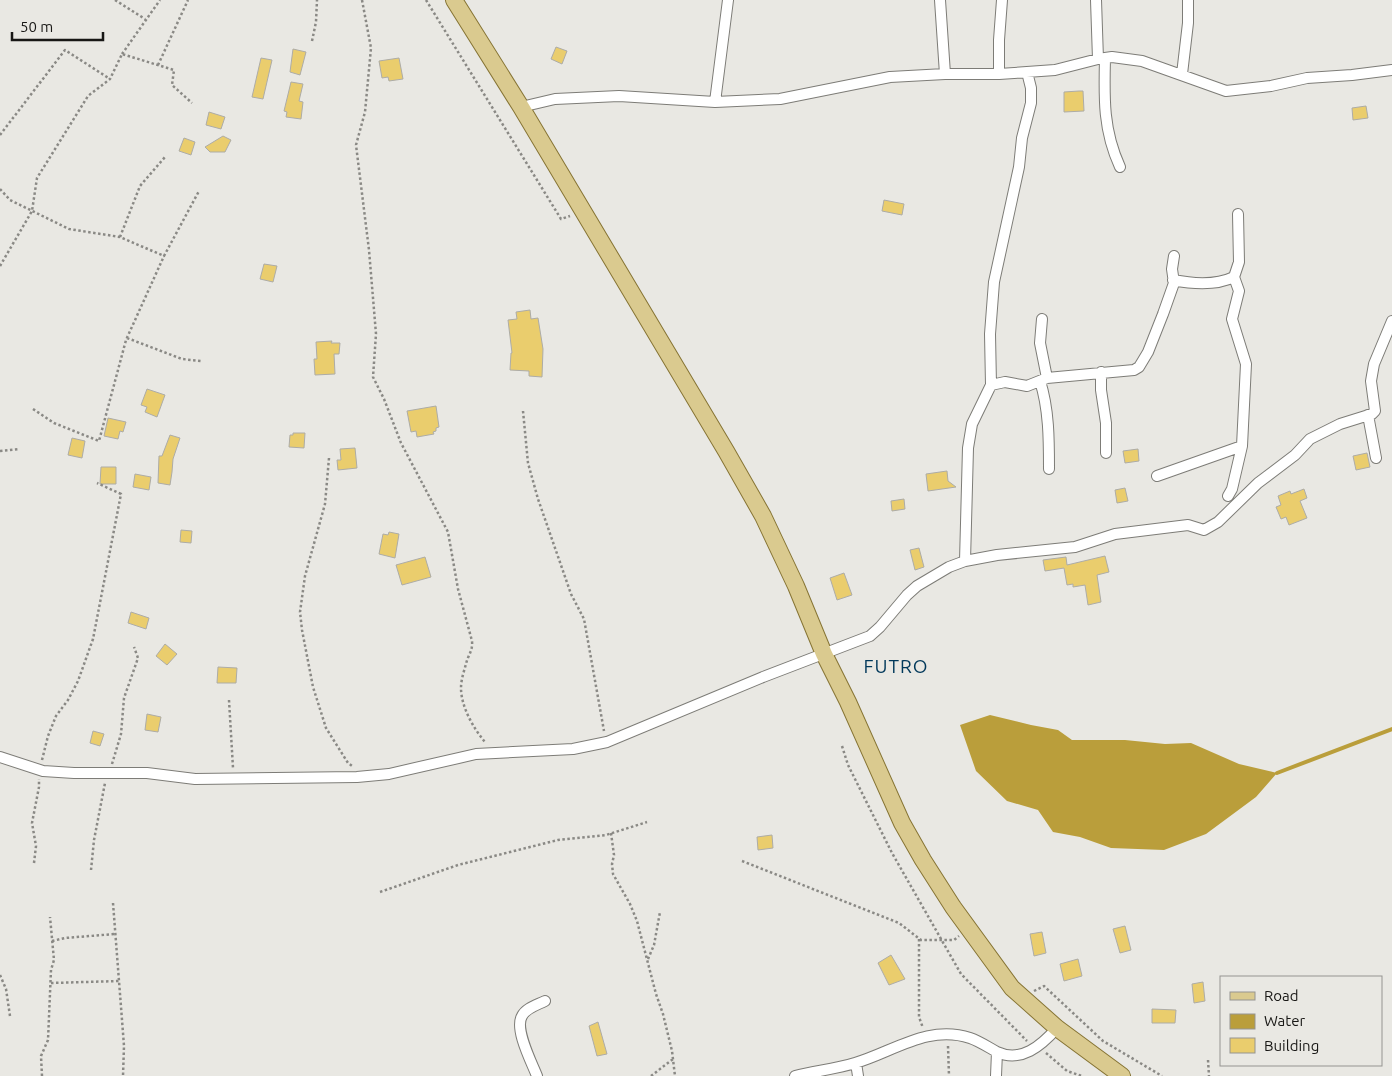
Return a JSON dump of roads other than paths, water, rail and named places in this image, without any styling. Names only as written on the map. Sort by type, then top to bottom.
[{"type":"main road","points":[[454,0],[521,107],[758,508],[796,586],[824,654],[848,702],[902,823],[923,860],[969,930],[1012,988],[1057,1028],[1122,1076]]},
{"type":"street","points":[[714,102],[728,0]]},
{"type":"street","points":[[940,0],[945,74]]},
{"type":"street","points":[[999,74],[1002,0]]},
{"type":"street","points":[[1096,0],[1108,134],[1120,167]]},
{"type":"street","points":[[1182,74],[1188,23],[1188,0]]},
{"type":"street","points":[[521,107],[555,99],[619,96],[714,102],[780,99],[890,77],[999,74],[1055,70],[1112,57],[1142,61],[1226,91],[1271,86],[1307,78],[1392,70]]},
{"type":"street","points":[[965,561],[968,448],[972,424],[991,385],[990,334],[994,282],[1019,167],[1022,138],[1031,103],[1031,88],[1027,72]]},
{"type":"street","points":[[1228,496],[1232,489],[1242,446],[1246,364],[1232,319],[1239,291],[1234,277],[1239,262],[1238,214]]},
{"type":"street","points":[[991,385],[1005,382],[1027,386],[1044,380],[1101,372],[1134,370],[1139,367],[1148,352],[1163,314],[1173,280],[1174,256]]},
{"type":"street","points":[[1173,280],[1210,283],[1227,281],[1234,277]]},
{"type":"street","points":[[1042,319],[1040,343],[1049,469]]},
{"type":"street","points":[[0,757],[38,770],[74,773],[147,773],[195,779],[365,776],[389,774],[476,754],[573,749],[606,742],[763,677],[870,636],[917,586],[949,567],[965,561],[997,555],[1075,546],[1115,534],[1188,525],[1204,530],[1218,522],[1270,472],[1295,455],[1310,439],[1340,424],[1376,411],[1371,381],[1374,364],[1392,321]]},
{"type":"street","points":[[1101,372],[1100,390],[1106,423],[1106,453]]},
{"type":"street","points":[[1368,415],[1376,458]]},
{"type":"street","points":[[1157,476],[1242,446]]},
{"type":"street","points":[[536,1076],[519,1029],[521,1017],[527,1010],[545,1001]]},
{"type":"street","points":[[795,1076],[856,1063],[906,1042],[926,1036],[948,1034],[970,1038],[1006,1056],[1014,1057],[1034,1048],[1057,1028]]},
{"type":"street","points":[[996,1076],[997,1052]]},
{"type":"street","points":[[856,1063],[858,1076]]},
{"type":"water","points":[[990,715],[1058,730],[1072,740],[1125,740],[1165,744],[1191,743],[1239,764],[1277,773],[1256,797],[1206,834],[1164,850],[1111,848],[1080,837],[1053,832],[1038,810],[1007,801],[976,771],[960,725]]},
{"type":"waterway","points":[[1277,773],[1392,729]]},
{"type":"district","name":"FUTRO","points":[[896,666]]}]
